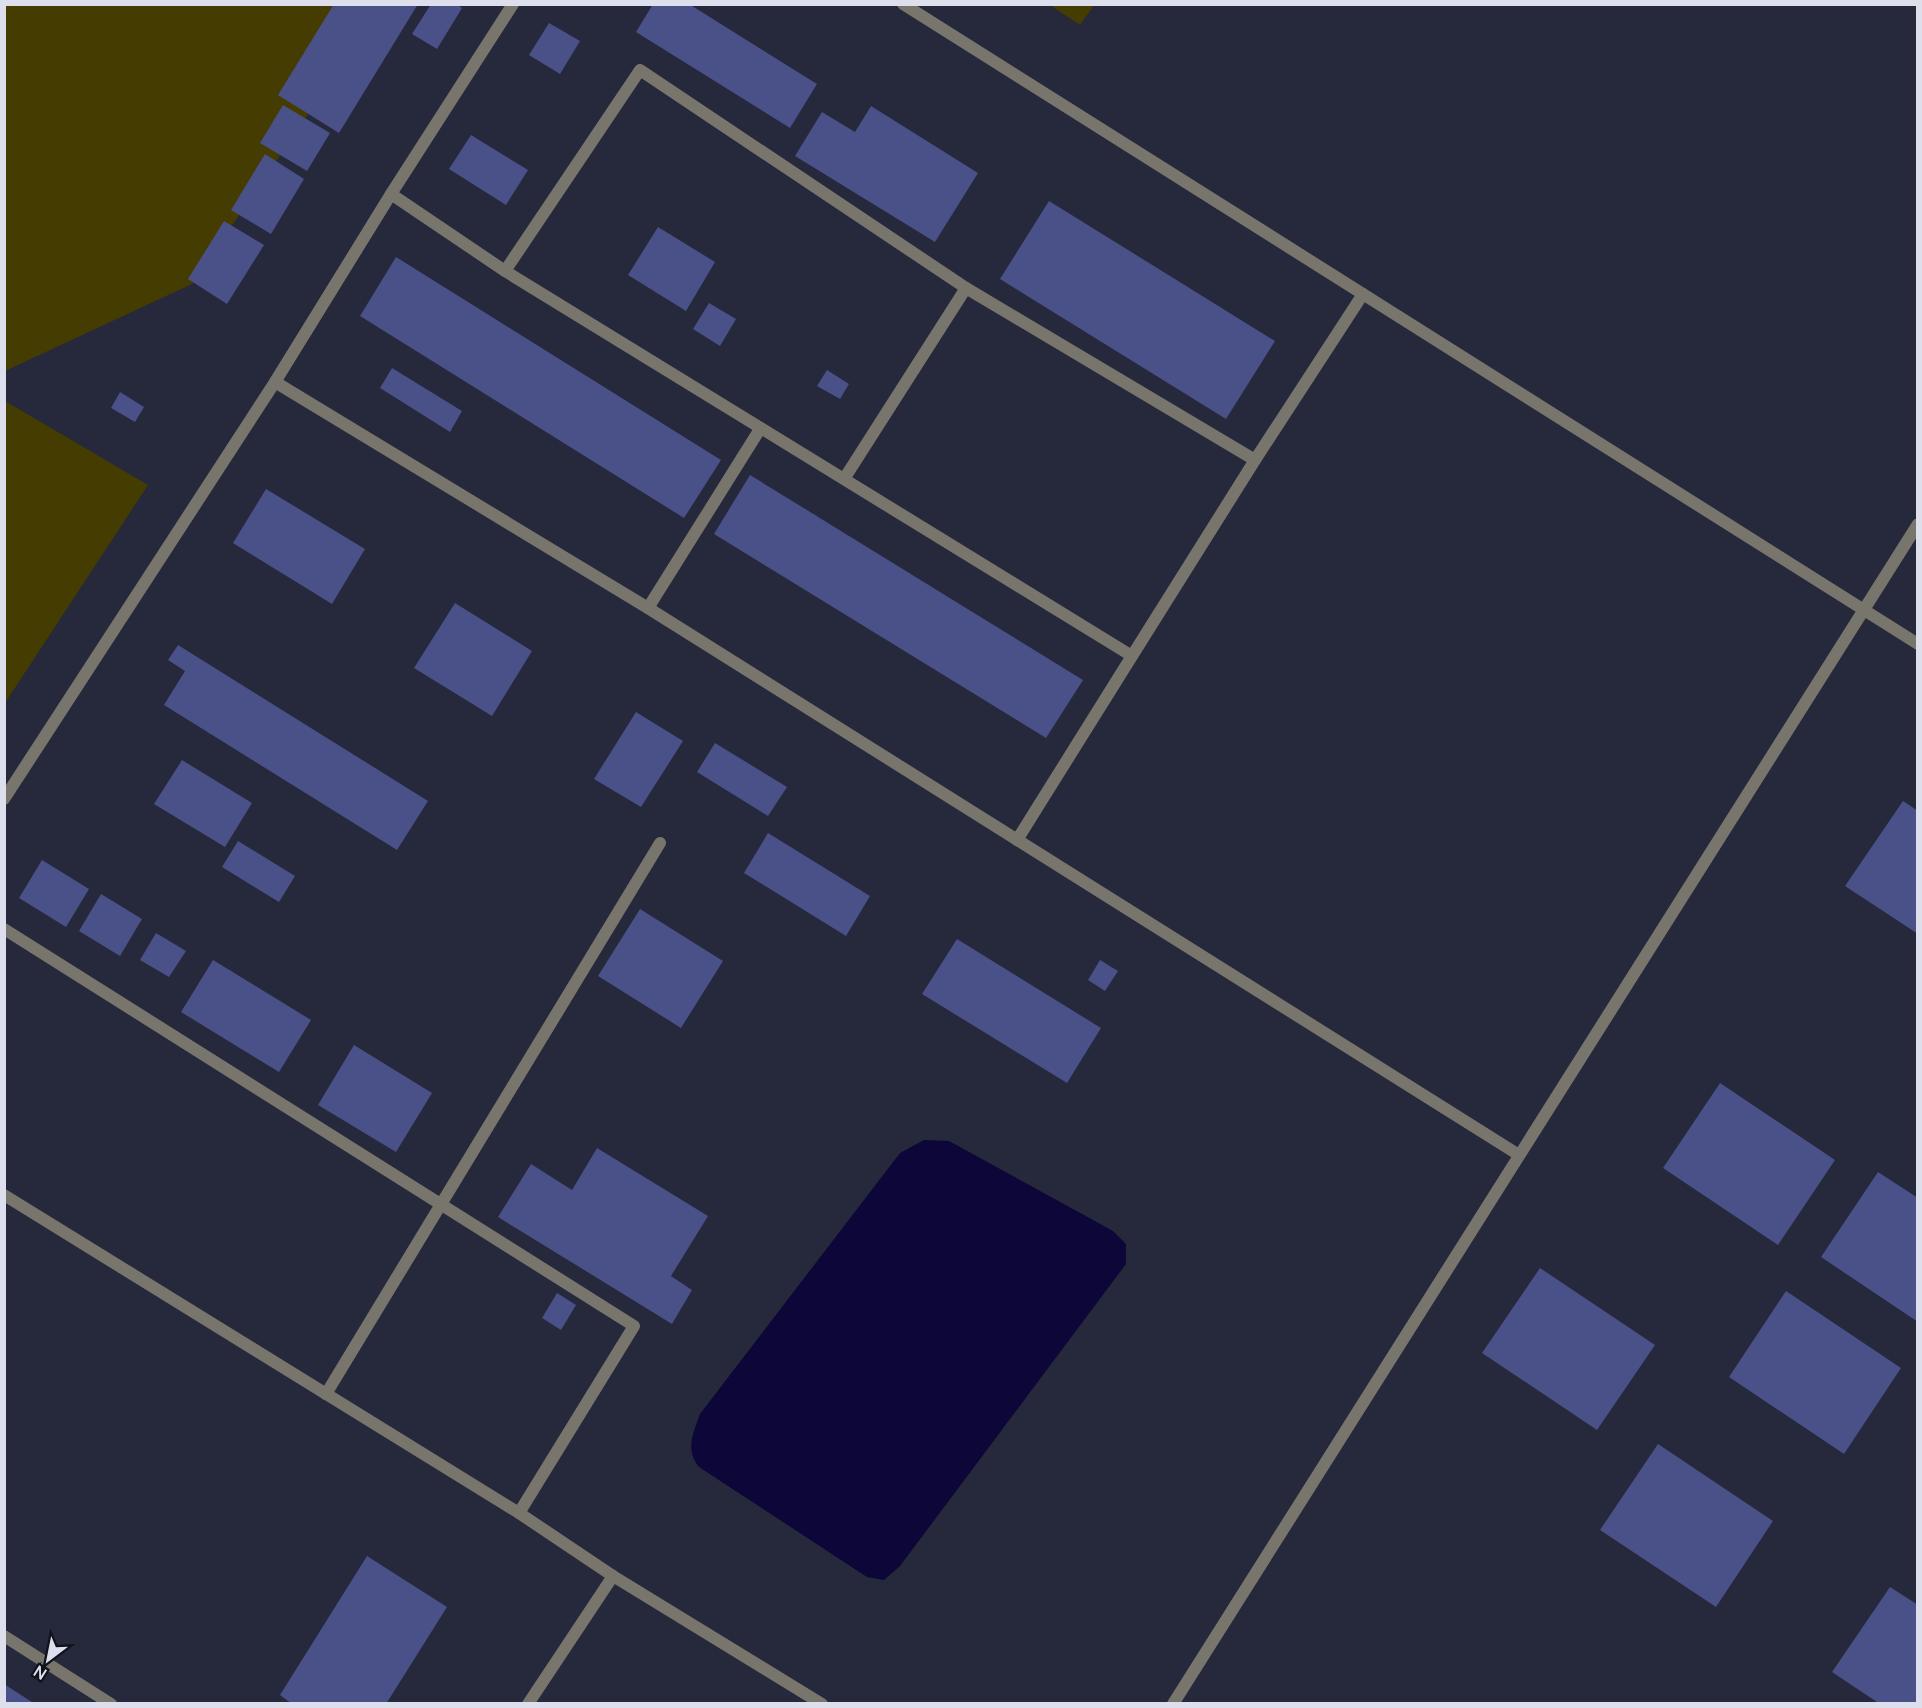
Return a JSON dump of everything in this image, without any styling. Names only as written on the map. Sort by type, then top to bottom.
[{"type":"street","points":[[4,799],[275,382],[391,194],[513,4]]},
{"type":"street","points":[[903,4],[1917,644]]},
{"type":"street","points":[[505,271],[640,70],[966,288],[1255,460]]},
{"type":"street","points":[[391,194],[505,271],[1131,656]]},
{"type":"street","points":[[844,480],[966,288]]},
{"type":"street","points":[[1017,840],[1255,460],[1363,294]]},
{"type":"street","points":[[275,382],[648,608],[1519,1155]]},
{"type":"street","points":[[648,608],[760,429]]},
{"type":"street","points":[[1173,1704],[1917,524]]},
{"type":"street","points":[[326,1394],[660,843]]},
{"type":"street","points":[[4,929],[634,1326],[519,1513]]},
{"type":"street","points":[[4,1195],[519,1513],[613,1576],[815,1702]]},
{"type":"street","points":[[528,1704],[613,1576]]},
{"type":"street","points":[[4,1636],[111,1704]]},
{"type":"shaded area","points":[[4,5],[383,5],[192,284],[5,371]]},
{"type":"shaded area","points":[[1050,5],[1094,5],[1080,25]]},
{"type":"shaded area","points":[[5,401],[148,485],[5,703]]},
{"type":"shaded area","points":[[924,1140],[949,1141],[1113,1231],[1126,1244],[1126,1264],[900,1566],[884,1580],[867,1577],[699,1467],[691,1448],[700,1414],[900,1153]]},
{"type":"building","points":[[334,4],[418,4],[339,133],[278,95]]},
{"type":"building","points":[[431,4],[456,4],[462,8],[437,49],[412,34]]},
{"type":"building","points":[[653,4],[689,4],[817,84],[790,128],[636,32]]},
{"type":"building","points":[[549,23],[580,41],[560,74],[529,55]]},
{"type":"building","points":[[283,105],[330,133],[307,171],[260,143]]},
{"type":"building","points":[[871,106],[978,173],[935,242],[795,156],[822,112],[855,132]]},
{"type":"building","points":[[471,135],[528,170],[506,205],[449,169]]},
{"type":"building","points":[[265,154],[304,179],[271,234],[231,210]]},
{"type":"building","points":[[1049,201],[1275,341],[1226,419],[1000,279]]},
{"type":"building","points":[[224,221],[264,245],[227,304],[188,279]]},
{"type":"building","points":[[658,227],[715,262],[686,311],[628,275]]},
{"type":"building","points":[[396,257],[721,460],[684,518],[360,316]]},
{"type":"building","points":[[709,303],[736,319],[720,346],[693,329]]},
{"type":"building","points":[[392,368],[462,411],[450,432],[380,388]]},
{"type":"building","points":[[827,370],[849,384],[840,399],[817,386]]},
{"type":"building","points":[[120,392],[144,407],[135,422],[111,408]]},
{"type":"building","points":[[750,475],[1083,680],[1046,738],[714,534]]},
{"type":"building","points":[[266,489],[365,549],[332,604],[233,543]]},
{"type":"building","points":[[455,603],[532,651],[492,716],[414,668]]},
{"type":"building","points":[[178,645],[428,801],[397,850],[164,705],[185,671],[168,660]]},
{"type":"building","points":[[636,712],[683,741],[641,807],[594,779]]},
{"type":"building","points":[[715,743],[787,787],[768,816],[697,772]]},
{"type":"building","points":[[182,760],[252,803],[225,847],[154,804]]},
{"type":"building","points":[[1903,801],[1918,811],[1918,934],[1845,886]]},
{"type":"building","points":[[768,833],[870,896],[846,936],[744,873]]},
{"type":"building","points":[[238,841],[295,876],[279,902],[222,867]]},
{"type":"building","points":[[42,860],[89,889],[66,927],[19,898]]},
{"type":"building","points":[[101,894],[142,919],[120,956],[79,931]]},
{"type":"building","points":[[640,909],[723,961],[681,1028],[598,976]]},
{"type":"building","points":[[156,933],[186,951],[169,977],[140,960]]},
{"type":"building","points":[[957,939],[1101,1028],[1067,1083],[922,994]]},
{"type":"building","points":[[213,960],[311,1020],[279,1072],[181,1012]]},
{"type":"building","points":[[1100,960],[1118,971],[1105,991],[1088,980]]},
{"type":"building","points":[[354,1045],[432,1093],[396,1152],[318,1105]]},
{"type":"building","points":[[1720,1083],[1835,1160],[1778,1245],[1663,1168]]},
{"type":"building","points":[[597,1148],[708,1216],[671,1276],[692,1290],[672,1324],[498,1217],[531,1164],[572,1190]]},
{"type":"building","points":[[1878,1172],[1918,1198],[1918,1322],[1821,1257]]},
{"type":"building","points":[[1540,1268],[1655,1345],[1597,1430],[1482,1353]]},
{"type":"building","points":[[1786,1291],[1901,1368],[1844,1454],[1729,1377]]},
{"type":"building","points":[[557,1293],[576,1305],[561,1330],[542,1318]]},
{"type":"building","points":[[1658,1444],[1773,1521],[1716,1607],[1600,1530]]},
{"type":"building","points":[[367,1556],[447,1607],[386,1704],[292,1704],[280,1695]]},
{"type":"building","points":[[1890,1587],[1918,1605],[1918,1704],[1880,1704],[1832,1672]]},
{"type":"building","points":[[4,1684],[35,1704],[4,1704]]}]
